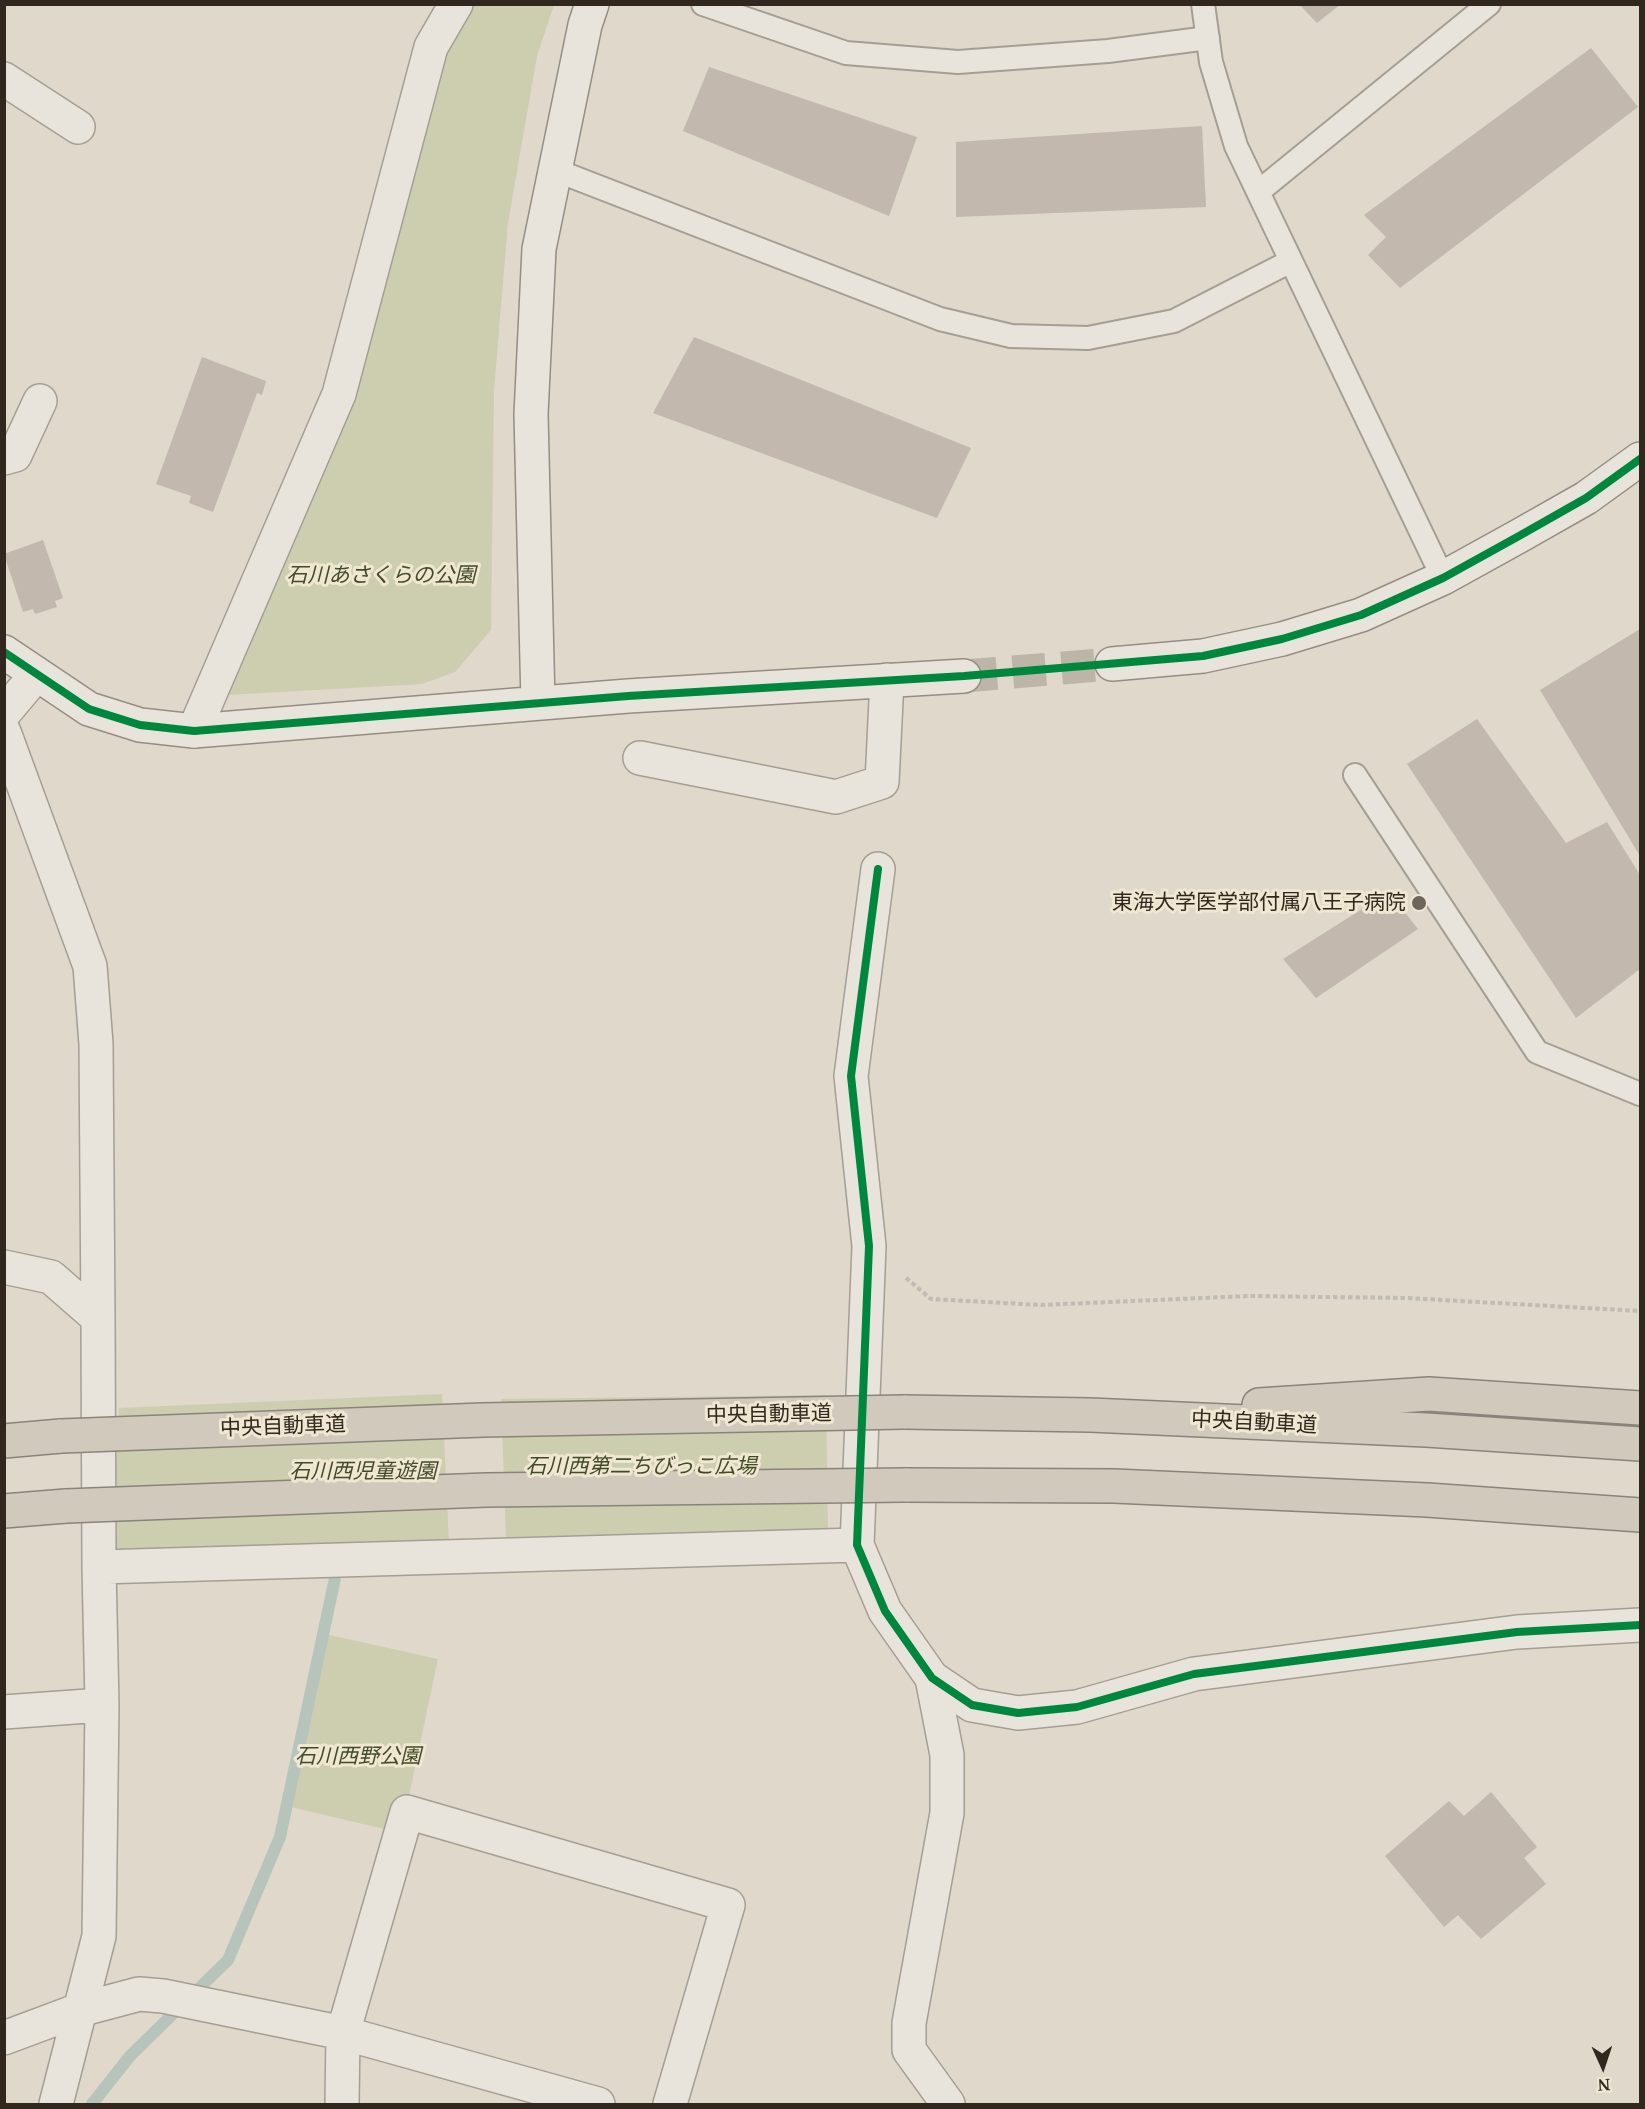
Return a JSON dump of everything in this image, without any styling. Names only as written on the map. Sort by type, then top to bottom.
[{"type":"highway","points":[[1090,1415],[1429,1394],[1641,1408]]},
{"type":"highway","name":"中央自動車道","points":[[4,1441],[61,1436],[483,1420],[904,1412],[1090,1415],[1426,1430],[1641,1444]]},
{"type":"highway","points":[[4,1511],[66,1506],[486,1490],[905,1485],[1125,1487],[1427,1500],[1641,1515]]},
{"type":"street","points":[[194,730],[339,394],[431,47],[456,4]]},
{"type":"street","points":[[538,703],[531,414],[539,249],[585,25],[592,4]]},
{"type":"street","points":[[4,79],[78,127]]},
{"type":"street","points":[[4,458],[15,455],[40,401]]},
{"type":"street","points":[[1112,664],[1203,656],[1282,639],[1361,615],[1443,578],[1586,498],[1641,459]]},
{"type":"street","points":[[4,652],[89,709],[140,725],[194,730],[538,703],[964,676]]},
{"type":"street","points":[[4,713],[36,675]]},
{"type":"street","points":[[640,758],[836,797],[882,782],[887,680]]},
{"type":"street","points":[[4,732],[90,966],[96,1044],[102,1705],[99,1936],[56,2104]]},
{"type":"street","points":[[878,869],[851,1076],[869,1246],[857,1545],[885,1611],[932,1678],[972,1705],[1018,1713],[1077,1707],[1194,1674],[1517,1632],[1641,1625]]},
{"type":"street","points":[[4,1267],[51,1278],[98,1318]]},
{"type":"street","points":[[99,1567],[857,1545]]},
{"type":"street","points":[[932,1678],[947,1755],[947,1813],[909,2023],[909,2050],[948,2104]]},
{"type":"street","points":[[4,1712],[102,1705]]},
{"type":"street","points":[[342,2104],[343,2033],[407,1812],[728,1905],[669,2104]]},
{"type":"street","points":[[4,2038],[79,2010],[139,1994],[163,1996],[343,2033],[598,2104]]},
{"type":"lane","points":[[703,4],[846,53],[958,62],[1108,51],[1208,38]]},
{"type":"lane","points":[[1203,4],[1211,62],[1236,146],[1443,578]]},
{"type":"lane","points":[[1258,192],[1489,4]]},
{"type":"lane","points":[[555,170],[940,319],[1011,336],[1088,338],[1174,321],[1291,261]]},
{"type":"lane","points":[[1355,775],[1536,1052],[1641,1094]]},
{"type":"path","points":[[869,1246],[931,1299],[1041,1305],[1249,1296],[1395,1298],[1641,1311]]},
{"type":"green space","name":"石川あさくらの公園","points":[[456,5],[554,5],[537,56],[508,223],[494,391],[491,630],[455,672],[422,684],[209,696],[339,394]]},
{"type":"green space","name":"石川西児童遊園","points":[[442,1394],[449,1544],[111,1552],[119,1408]]},
{"type":"green space","name":"石川西第二ちびっこ広場","points":[[826,1395],[828,1535],[506,1537],[501,1399]]},
{"type":"green space","name":"石川西野公園","points":[[325,1634],[438,1659],[401,1833],[287,1806]]},
{"type":"building","points":[[1299,4],[1341,4],[1317,23]]},
{"type":"building","points":[[1591,48],[1638,107],[1400,288],[1368,255],[1386,237],[1364,215]]},
{"type":"building","points":[[709,67],[917,137],[889,216],[683,131]]},
{"type":"building","points":[[1202,126],[1206,207],[956,217],[956,142]]},
{"type":"building","points":[[694,337],[971,448],[937,518],[653,413]]},
{"type":"building","points":[[202,357],[266,381],[262,395],[257,393],[213,512],[189,503],[191,496],[156,484]]},
{"type":"building","points":[[43,540],[63,598],[55,601],[57,607],[35,614],[33,609],[23,612],[4,554]]},
{"type":"building","points":[[1640,629],[1640,856],[1540,690]]},
{"type":"building","points":[[1477,719],[1566,843],[1607,822],[1640,875],[1640,969],[1576,1018],[1407,764]]},
{"type":"building","points":[[1389,892],[1418,929],[1316,998],[1283,959]]},
{"type":"building","points":[[1491,1792],[1537,1847],[1524,1858],[1546,1884],[1481,1939],[1458,1915],[1444,1927],[1385,1856],[1449,1801],[1464,1816]]},
{"type":"waterway","points":[[92,2104],[130,2056],[228,1960],[280,1837],[335,1578]]},
{"type":"tunnel","points":[[964,676],[1112,664]]},
{"type":"cycle path","points":[[4,652],[89,709],[140,725],[194,731],[628,696],[964,676],[1203,656],[1282,639],[1361,615],[1443,578],[1519,536],[1586,498],[1640,459]]},
{"type":"cycle path","points":[[878,869],[851,1076],[869,1246],[857,1545],[885,1611],[932,1678],[972,1705],[1018,1713],[1077,1707],[1194,1674],[1517,1632],[1640,1625]]},
{"type":"place","name":"東海大学医学部付属八王子病院","points":[[1419,903]]}]
